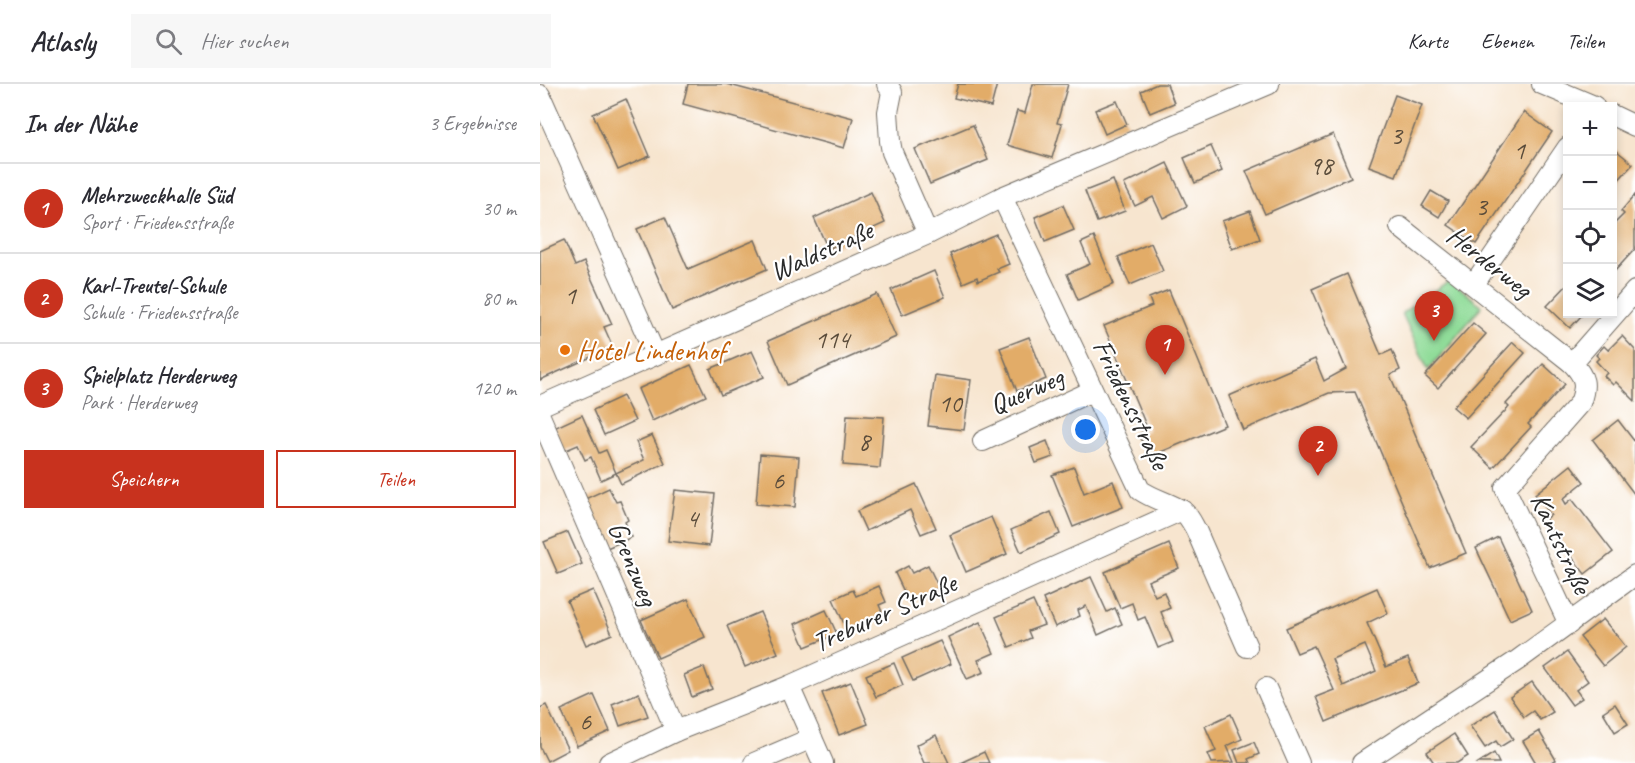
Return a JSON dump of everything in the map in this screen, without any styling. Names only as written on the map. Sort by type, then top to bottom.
[{"type":"street","points":[[888,84],[892,92],[888,112],[892,152],[928,234]]},
{"type":"street","name":"Waldstraße","points":[[540,406],[928,234],[1002,197],[1269,84]]},
{"type":"street","points":[[1542,84],[1585,102]]},
{"type":"street","points":[[540,95],[655,354]]},
{"type":"street","points":[[1617,117],[1635,126]]},
{"type":"street","points":[[1474,284],[1563,154]]},
{"type":"street","name":"Friedensstraße","points":[[1002,197],[1140,490],[1150,498],[1182,510]]},
{"type":"street","name":"Herderweg","points":[[1400,227],[1572,363]]},
{"type":"street","points":[[1572,363],[1635,291]]},
{"type":"street","name":"Kantstraße","points":[[1569,624],[1505,488],[1580,402],[1585,389],[1582,374],[1572,363]]},
{"type":"street","name":"Querweg","points":[[983,441],[1092,392]]},
{"type":"street","name":"Grenzweg","points":[[540,416],[676,731]]},
{"type":"street","points":[[1182,510],[1196,530],[1247,647]]},
{"type":"street","name":"Treburer Straße","points":[[609,763],[676,731],[789,686],[1182,510]]},
{"type":"street","points":[[1362,763],[1569,624],[1635,575]]},
{"type":"street","points":[[789,686],[823,763]]},
{"type":"street","points":[[1266,688],[1299,763]]},
{"type":"street","points":[[754,763],[812,738]]},
{"type":"green space","points":[[1450,280],[1482,306],[1428,370],[1402,313]]},
{"type":"building","points":[[688,84],[726,84],[853,118],[844,148],[683,104]]},
{"type":"building","points":[[958,84],[997,84],[991,107],[954,98]]},
{"type":"building","points":[[1033,84],[1068,84],[1057,123],[1062,124],[1052,158],[1007,145],[1017,111],[1025,113]]},
{"type":"building","points":[[1157,84],[1167,84],[1174,103],[1150,113],[1141,91]]},
{"type":"building","points":[[1395,95],[1422,105],[1396,176],[1369,166]]},
{"type":"building","points":[[626,99],[650,156],[618,170],[593,114]]},
{"type":"building","points":[[1117,101],[1127,124],[1105,134],[1095,110]]},
{"type":"building","points":[[1524,112],[1552,132],[1476,244],[1448,225]]},
{"type":"building","points":[[973,125],[988,160],[930,184],[915,149]]},
{"type":"building","points":[[1333,134],[1351,177],[1265,214],[1246,171]]},
{"type":"building","points":[[1211,146],[1222,171],[1195,183],[1184,158]]},
{"type":"building","points":[[1617,151],[1633,164],[1617,182]]},
{"type":"building","points":[[1167,163],[1187,206],[1163,218],[1153,197],[1135,206],[1124,184]]},
{"type":"building","points":[[1113,180],[1125,211],[1097,222],[1085,191]]},
{"type":"building","points":[[1431,191],[1448,201],[1439,217],[1422,206]]},
{"type":"building","points":[[871,192],[885,223],[828,249],[814,218]]},
{"type":"building","points":[[1635,195],[1635,249],[1617,269],[1617,221],[1624,214],[1621,211]]},
{"type":"building","points":[[1063,205],[1074,230],[1045,242],[1035,217]]},
{"type":"building","points":[[1250,211],[1260,239],[1232,249],[1222,221]]},
{"type":"building","points":[[665,217],[688,269],[755,240],[767,269],[672,310],[637,229]]},
{"type":"building","points":[[996,234],[1009,264],[997,269],[999,272],[978,281],[977,277],[963,283],[950,254]]},
{"type":"building","points":[[1094,237],[1114,284],[1078,300],[1067,274],[1090,264],[1081,243]]},
{"type":"building","points":[[564,240],[575,266],[584,262],[612,324],[604,327],[613,347],[540,380],[540,251]]},
{"type":"building","points":[[1151,243],[1163,271],[1130,285],[1118,257]]},
{"type":"building","points":[[934,271],[945,297],[902,315],[891,290]]},
{"type":"building","points":[[1347,274],[1381,355],[1392,350],[1400,370],[1390,375],[1466,553],[1430,568],[1355,392],[1329,393],[1243,430],[1229,396],[1315,359],[1324,381],[1346,369],[1312,289]]},
{"type":"building","points":[[1563,289],[1563,318],[1579,318],[1570,328],[1547,306]]},
{"type":"building","points":[[1169,290],[1225,425],[1149,457],[1139,434],[1148,430],[1104,326],[1152,306],[1149,298]]},
{"type":"building","points":[[877,294],[896,337],[787,385],[768,341]]},
{"type":"building","points":[[1473,323],[1486,334],[1438,388],[1425,376]]},
{"type":"building","points":[[1622,336],[1635,350],[1635,401],[1616,382],[1613,385],[1604,376],[1607,373],[1596,361],[1599,358],[1596,355],[1604,346],[1608,350]]},
{"type":"building","points":[[1029,337],[1046,379],[1017,391],[1000,348]]},
{"type":"building","points":[[1513,342],[1525,353],[1466,418],[1453,407]]},
{"type":"building","points":[[752,351],[764,377],[721,395],[710,369]]},
{"type":"building","points":[[1543,364],[1565,384],[1528,424],[1531,427],[1493,468],[1471,447],[1509,407],[1506,404]]},
{"type":"building","points":[[691,365],[706,396],[652,421],[638,389]]},
{"type":"building","points":[[935,375],[971,380],[964,430],[928,426]]},
{"type":"building","points":[[623,396],[635,421],[604,435],[593,410]]},
{"type":"building","points":[[582,415],[599,453],[606,450],[616,473],[601,480],[591,457],[585,460],[578,445],[564,451],[554,428]]},
{"type":"building","points":[[847,415],[884,417],[880,468],[843,465]]},
{"type":"building","points":[[1618,420],[1635,442],[1635,495],[1593,440]]},
{"type":"building","points":[[652,435],[665,463],[621,484],[616,473],[644,460],[636,442]]},
{"type":"building","points":[[1047,441],[1053,457],[1036,463],[1030,448]]},
{"type":"building","points":[[760,454],[799,457],[795,507],[756,504]]},
{"type":"building","points":[[1571,465],[1584,482],[1563,499],[1566,504],[1572,499],[1613,552],[1585,574],[1544,521],[1551,515],[1535,494]]},
{"type":"building","points":[[1074,467],[1084,493],[1113,481],[1123,507],[1073,527],[1052,475]]},
{"type":"building","points":[[916,484],[936,528],[921,534],[910,510],[866,531],[857,511]]},
{"type":"building","points":[[609,488],[616,502],[620,501],[628,520],[625,522],[632,537],[607,548],[585,499]]},
{"type":"building","points":[[675,490],[715,494],[709,546],[668,541]]},
{"type":"building","points":[[1051,512],[1060,534],[1021,552],[1011,530]]},
{"type":"building","points":[[991,517],[1007,554],[966,572],[950,535]]},
{"type":"building","points":[[568,532],[582,564],[558,574],[544,542]]},
{"type":"building","points":[[1498,537],[1532,610],[1510,620],[1476,548]]},
{"type":"building","points":[[1169,544],[1179,568],[1148,581],[1155,596],[1164,592],[1170,608],[1161,612],[1173,642],[1158,648],[1145,617],[1138,620],[1132,603],[1120,608],[1105,572]]},
{"type":"building","points":[[928,565],[939,588],[909,602],[895,573],[908,566],[912,573]]},
{"type":"building","points":[[1091,577],[1107,612],[1115,608],[1122,624],[1098,635],[1086,606],[1078,610],[1080,616],[1055,627],[1043,599]]},
{"type":"building","points":[[879,586],[886,602],[879,605],[883,614],[847,630],[833,599],[853,590],[856,596]]},
{"type":"building","points":[[1377,588],[1388,613],[1367,623],[1386,667],[1408,658],[1418,683],[1326,722],[1316,697],[1334,690],[1314,646],[1297,653],[1286,628]],"holes":[[[1365,645],[1376,671],[1343,686],[1332,659]]]},
{"type":"building","points":[[593,590],[612,634],[586,645],[567,601]]},
{"type":"building","points":[[688,599],[705,637],[658,658],[641,620]]},
{"type":"building","points":[[1033,601],[1044,625],[1028,631],[1031,638],[1009,647],[996,617]]},
{"type":"building","points":[[826,610],[837,634],[805,647],[795,624]]},
{"type":"building","points":[[760,612],[778,653],[745,667],[727,626]]},
{"type":"building","points":[[1603,619],[1626,647],[1603,666],[1580,637]]},
{"type":"building","points":[[980,622],[994,653],[978,660],[984,672],[967,679],[948,637]]},
{"type":"building","points":[[940,641],[951,664],[913,681],[902,658]]},
{"type":"building","points":[[1567,652],[1588,681],[1576,690],[1582,698],[1572,705],[1545,668]]},
{"type":"building","points":[[894,663],[903,685],[876,697],[866,675]]},
{"type":"building","points":[[704,667],[712,689],[692,697],[684,675]]},
{"type":"building","points":[[851,682],[868,724],[839,735],[822,693]]},
{"type":"building","points":[[1532,682],[1553,712],[1540,720],[1533,711],[1524,717],[1510,697]]},
{"type":"building","points":[[639,693],[648,716],[620,726],[612,704]]},
{"type":"building","points":[[594,695],[610,731],[577,746],[561,710]]},
{"type":"building","points":[[1615,704],[1628,724],[1615,732],[1603,712]]},
{"type":"building","points":[[546,705],[568,750],[547,761],[540,747],[540,708]]},
{"type":"building","points":[[1495,710],[1513,739],[1500,747],[1496,741],[1485,748],[1470,726]]},
{"type":"building","points":[[1231,714],[1242,739],[1227,746],[1234,762],[1212,763],[1208,754],[1216,751],[1205,726]]},
{"type":"building","points":[[1539,731],[1556,760],[1550,763],[1536,763],[1523,741]]},
{"type":"building","points":[[1454,734],[1468,756],[1457,763],[1434,763],[1427,752]]},
{"type":"building","points":[[936,735],[949,763],[924,763],[916,745]]},
{"type":"building","points":[[1254,742],[1259,754],[1248,759],[1250,763],[1239,763],[1234,750]]},
{"type":"building","points":[[984,752],[989,763],[960,763]]},
{"type":"building","points":[[1494,753],[1499,763],[1478,763],[1483,760]]},
{"type":"place","name":"Spielplatz Herderweg","points":[[1434,341]]},
{"type":"place","name":"Hotel Lindenhof","points":[[565,350]]},
{"type":"place","name":"Mehrzweckhalle Süd","points":[[1165,375]]},
{"type":"place","name":"Karl-Treutel-Schule","points":[[1318,476]]}]
